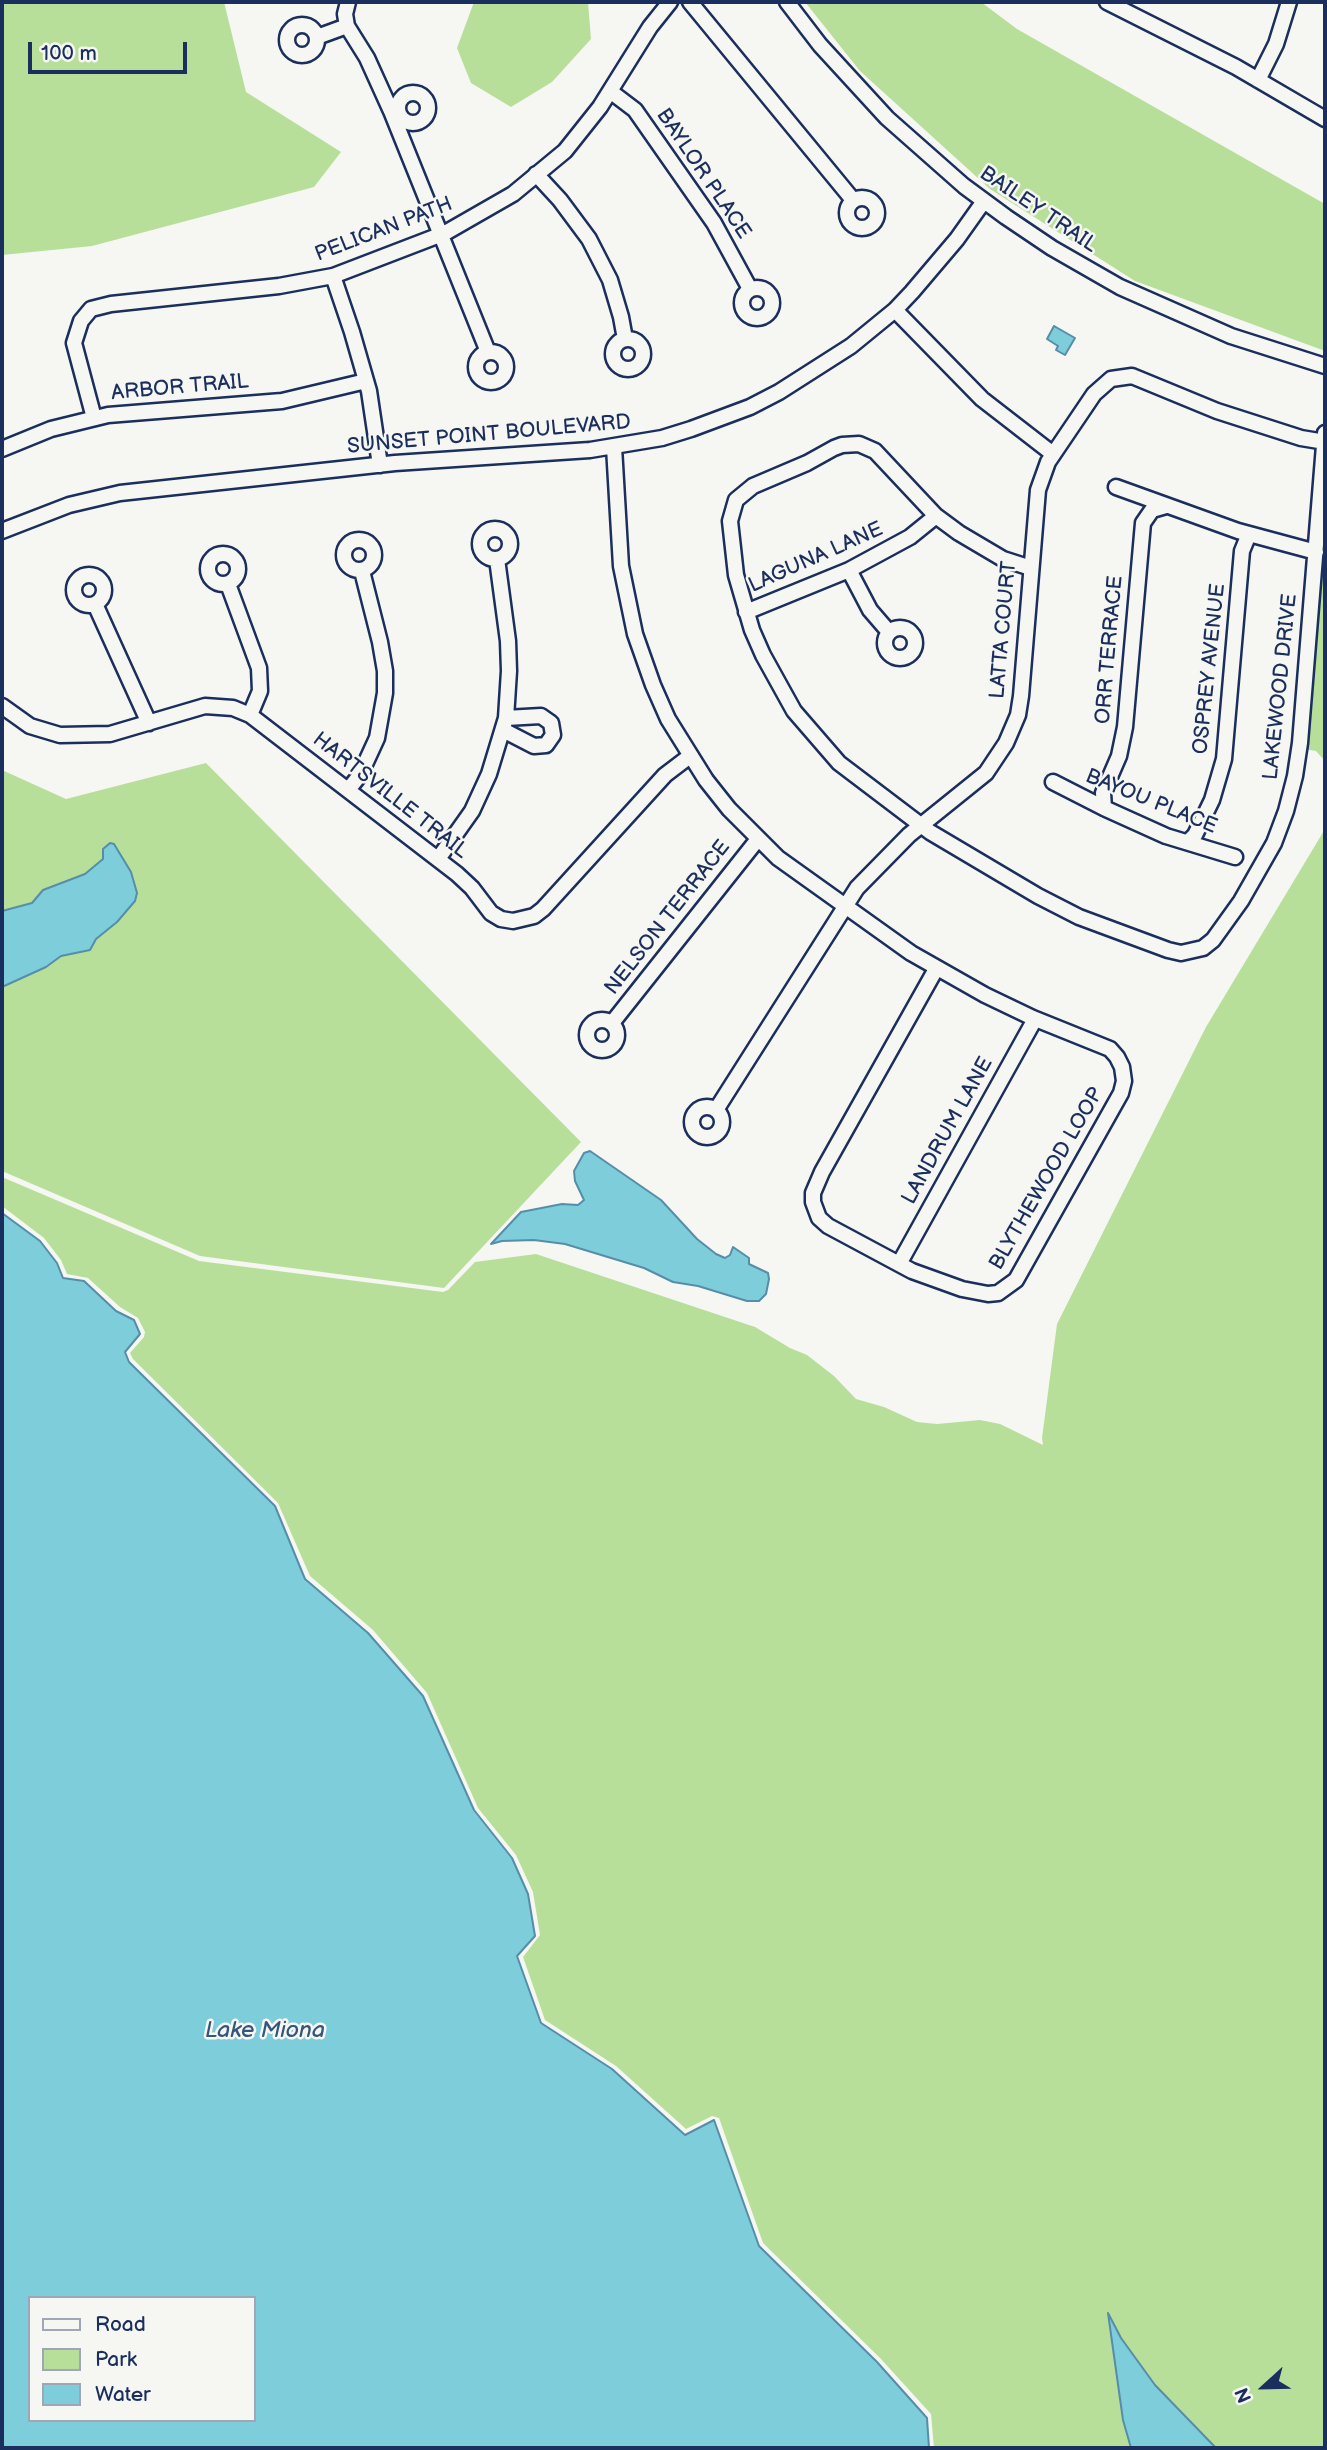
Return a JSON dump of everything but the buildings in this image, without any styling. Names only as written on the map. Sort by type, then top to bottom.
[{"type":"street","points":[[348,2],[345,15],[347,26],[396,115],[488,352]]},
{"type":"street","name":"PELICAN PATH","points":[[94,418],[74,343],[81,321],[91,309],[111,304],[279,286],[333,276],[441,235],[513,194],[565,151],[610,91],[670,2]]},
{"type":"street","points":[[690,2],[853,200]]},
{"type":"street","name":"BAILEY TRAIL","points":[[787,2],[820,45],[887,118],[924,153],[984,201],[1052,248],[1119,287],[1231,336],[1325,366]]},
{"type":"street","points":[[1107,2],[1135,8],[1325,119]]},
{"type":"street","points":[[1258,80],[1276,44],[1289,2]]},
{"type":"street","points":[[317,37],[347,26]]},
{"type":"street","name":"BAYLOR PLACE","points":[[610,91],[635,110],[715,223],[750,289]]},
{"type":"street","points":[[536,174],[560,200],[589,239],[610,280],[625,339]]},
{"type":"street","name":"SUNSET POINT BOULEVARD","points":[[2,531],[69,505],[120,493],[466,457],[590,450],[672,435],[750,407],[831,360],[895,310],[934,267],[984,201]]},
{"type":"street","points":[[333,276],[366,381],[380,465]]},
{"type":"street","points":[[895,310],[982,399],[1052,454]]},
{"type":"street","name":"LATTA COURT","points":[[716,1110],[857,888],[887,855],[986,772],[998,758],[1013,729],[1021,696],[1038,490],[1042,474],[1052,454],[1094,394],[1111,379],[1132,376],[1228,415],[1301,438],[1325,442]]},
{"type":"street","name":"ARBOR TRAIL","points":[[2,449],[51,429],[108,415],[282,401],[366,381]]},
{"type":"street","name":"LAKEWOOD DRIVE","points":[[1031,568],[1003,559],[979,547],[936,516],[875,451],[859,444],[851,443],[834,448],[807,463],[753,486],[736,500],[730,521],[736,575],[746,612],[772,675],[809,730],[859,780],[921,825],[997,874],[1080,916],[1181,953],[1203,948],[1213,940],[1260,870],[1286,811],[1300,743],[1325,433]]},
{"type":"street","name":"BLYTHEWOOD LOOP","points":[[614,447],[621,566],[635,634],[668,719],[690,756],[729,809],[795,872],[936,969],[1035,1019],[1110,1049],[1122,1067],[1124,1081],[1121,1093],[1016,1280],[998,1293],[976,1293],[931,1279],[828,1226],[815,1210],[813,1193],[828,1161],[936,969]]},
{"type":"street","points":[[1115,487],[1249,534],[1316,552]]},
{"type":"street","name":"ORR TERRACE","points":[[1104,808],[1103,793],[1119,756],[1124,735],[1143,523],[1147,513],[1166,506]]},
{"type":"street","name":"LAGUNA LANE","points":[[746,612],[849,570],[910,537],[936,516]]},
{"type":"street","name":"OSPREY AVENUE","points":[[1188,842],[1195,835],[1209,808],[1224,759],[1242,551],[1249,534]]},
{"type":"street","points":[[438,859],[472,811],[489,774],[505,724],[508,641],[498,559]]},
{"type":"street","points":[[849,570],[870,610],[889,632]]},
{"type":"street","points":[[348,790],[360,775],[377,738],[385,693],[380,642],[362,571]]},
{"type":"street","points":[[228,584],[259,668],[260,691],[250,715]]},
{"type":"street","points":[[95,604],[149,723]]},
{"type":"street","name":"HARTSVILLE TRAIL","points":[[2,706],[30,726],[60,735],[110,734],[205,706],[233,708],[250,715],[438,859],[472,888],[491,913],[501,919],[513,921],[534,916],[665,775],[690,756]]},
{"type":"street","name":"BAYOU PLACE","points":[[1053,782],[1166,836],[1235,857]]},
{"type":"street","name":"NELSON TERRACE","points":[[612,1023],[758,839]]},
{"type":"street","name":"LANDRUM LANE","points":[[899,1264],[1035,1019]]},
{"type":"green space","points":[[2,2],[224,2],[246,92],[341,152],[314,187],[92,246],[2,255]]},
{"type":"green space","points":[[474,2],[588,2],[591,39],[552,82],[511,107],[471,83],[457,48]]},
{"type":"green space","points":[[805,2],[981,2],[1017,29],[1325,204],[1325,351],[1135,281],[990,189],[860,71]]},
{"type":"green space","points":[[1325,420],[1325,761],[1316,751],[1298,748]]},
{"type":"green space","points":[[206,763],[581,1142],[444,1288],[200,1256],[2,1171],[2,770],[66,799]]},
{"type":"green space","points":[[1325,829],[1325,2448],[934,2448],[931,2414],[881,2359],[763,2243],[719,2118],[712,2116],[686,2129],[616,2066],[545,2020],[523,1957],[540,1935],[533,1892],[516,1855],[478,1808],[427,1693],[373,1630],[310,1576],[278,1503],[133,1359],[130,1353],[145,1332],[138,1318],[120,1307],[88,1278],[67,1274],[61,1260],[44,1238],[2,1206],[2,1177],[199,1261],[443,1292],[475,1262],[536,1254],[755,1327],[807,1355],[834,1376],[856,1399],[884,1407],[917,1422],[937,1424],[980,1420],[1000,1424],[1043,1445],[1057,1324],[1206,1027]]},
{"type":"water","points":[[1054,326],[1075,338],[1065,355],[1056,350],[1058,346],[1047,339]]},
{"type":"water","points":[[110,843],[114,844],[131,872],[137,893],[135,901],[117,922],[96,939],[90,950],[61,956],[46,967],[2,987],[2,911],[32,903],[43,890],[85,874],[103,859],[103,849]]},
{"type":"water","points":[[590,1151],[661,1200],[697,1239],[716,1254],[725,1258],[730,1255],[733,1247],[749,1258],[749,1264],[768,1273],[766,1294],[759,1301],[747,1301],[698,1286],[673,1282],[644,1268],[565,1244],[534,1240],[491,1244],[521,1212],[562,1204],[578,1205],[584,1200],[575,1181],[574,1171],[584,1153]]},
{"type":"water","name":"Lake Miona","points":[[2,1213],[40,1241],[57,1263],[63,1278],[84,1281],[116,1311],[134,1320],[140,1334],[125,1352],[129,1362],[275,1506],[305,1579],[368,1633],[423,1696],[474,1810],[512,1858],[528,1894],[535,1936],[517,1956],[541,2023],[612,2069],[685,2135],[714,2120],[759,2246],[877,2362],[927,2418],[929,2448],[2,2448]]},
{"type":"water","points":[[1108,2313],[1121,2338],[1155,2385],[1216,2448],[1131,2448],[1123,2420]]}]
